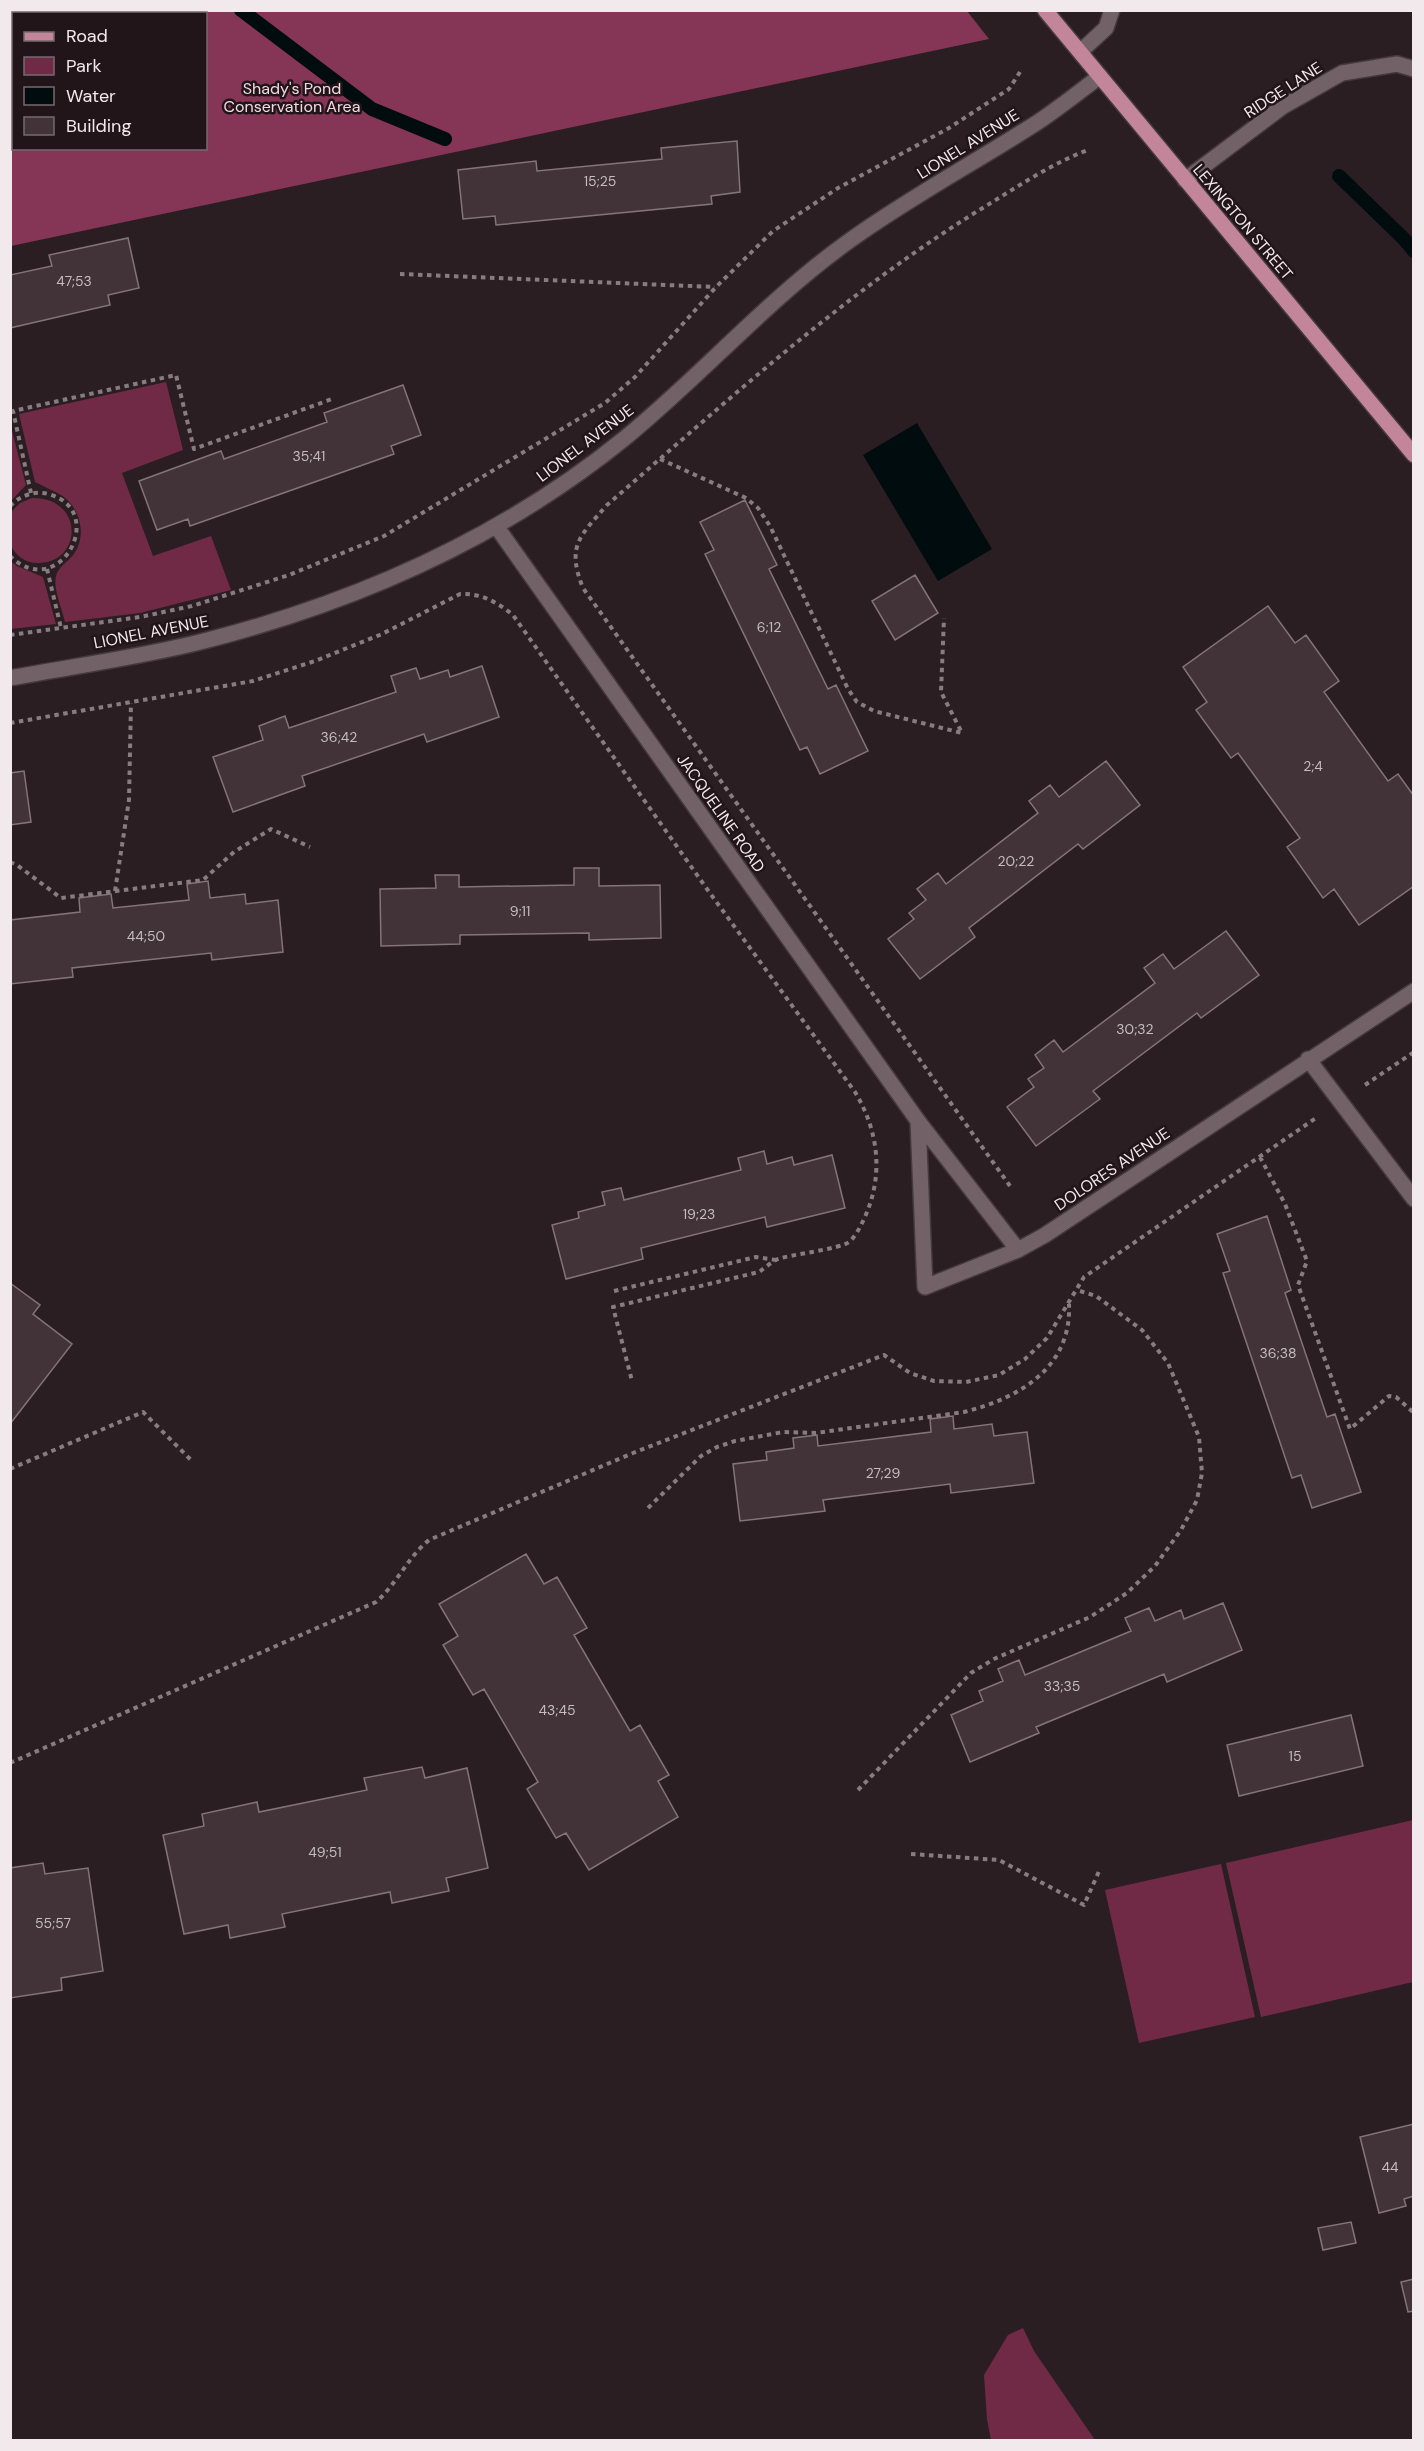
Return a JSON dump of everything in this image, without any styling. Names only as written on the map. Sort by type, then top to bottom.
[{"type":"main road","name":"LEXINGTON STREET","points":[[1045,10],[1413,455]]},
{"type":"street","points":[[1080,52],[1106,28],[1112,10]]},
{"type":"street","name":"RIDGE LANE","points":[[1185,180],[1282,107],[1342,73],[1397,64],[1413,69]]},
{"type":"street","name":"LIONEL AVENUE","points":[[10,678],[201,642],[302,614],[399,576],[496,526],[560,486],[623,439],[692,380],[792,288],[849,241],[1041,120],[1099,77]]},
{"type":"street","name":"JACQUELINE ROAD","points":[[496,526],[918,1121],[1018,1250]]},
{"type":"street","name":"DOLORES AVENUE","points":[[918,1121],[925,1287],[1018,1250],[1072,1218],[1413,991]]},
{"type":"street","points":[[1308,1059],[1413,1199]]},
{"type":"path","points":[[10,635],[140,617],[192,606],[289,575],[384,537],[605,403],[635,377],[716,287],[773,231],[838,188],[959,122],[1009,89],[1020,72]]},
{"type":"path","points":[[1011,1187],[583,588],[576,570],[574,550],[584,530],[607,505],[882,275],[944,232],[1028,180],[1088,150]]},
{"type":"path","points":[[400,274],[716,287]]},
{"type":"path","points":[[31,493],[12,411],[176,375],[194,448],[332,399]]},
{"type":"path","points":[[660,459],[746,498],[758,508],[770,526],[848,689],[857,702],[874,711],[962,733],[941,692],[944,618]]},
{"type":"path","points":[[10,506],[31,493],[46,493],[60,498],[71,509],[77,522],[77,537],[71,552],[61,562],[47,568],[32,568],[18,563],[10,555]]},
{"type":"path","points":[[47,568],[61,628]]},
{"type":"path","points":[[10,723],[253,681],[315,661],[382,634],[460,594],[474,594],[500,604],[513,615],[707,890],[855,1092],[867,1111],[874,1134],[876,1182],[870,1207],[859,1231],[848,1243],[777,1260],[759,1272],[613,1307],[632,1381]]},
{"type":"path","points":[[116,891],[129,800],[131,703]]},
{"type":"path","points":[[10,862],[18,865],[61,898],[203,880],[234,852],[271,829],[310,847]]},
{"type":"path","points":[[10,1764],[376,1602],[390,1590],[416,1551],[429,1540],[644,1448],[884,1355],[910,1373],[934,1381],[966,1382],[999,1375],[1025,1359],[1047,1338],[1084,1277],[1413,1052]]},
{"type":"path","points":[[1260,1157],[1285,1204],[1307,1262],[1298,1285],[1350,1429],[1389,1396],[1396,1397],[1413,1413]]},
{"type":"path","points":[[614,1291],[756,1257],[777,1260]]},
{"type":"path","points":[[858,1790],[971,1673],[994,1659],[1090,1617],[1126,1593],[1155,1566],[1181,1530],[1197,1500],[1202,1473],[1199,1437],[1168,1364],[1142,1330],[1096,1296],[1077,1290]]},
{"type":"path","points":[[648,1508],[701,1456],[735,1440],[783,1432],[816,1432],[964,1412],[987,1406],[1011,1395],[1051,1365],[1064,1345],[1070,1322],[1069,1303]]},
{"type":"path","points":[[10,1469],[143,1412],[192,1461]]},
{"type":"path","points":[[911,1854],[999,1860],[1084,1905],[1100,1869]]},
{"type":"green space","name":"Shady's Pond Conservation Area","points":[[11,11],[967,11],[989,39],[11,246]]},
{"type":"green space","points":[[166,382],[183,450],[122,473],[153,556],[211,536],[231,590],[140,613],[65,622],[55,581],[59,570],[77,548],[81,532],[80,524],[70,502],[35,482],[19,414]]},
{"type":"green space","points":[[10,423],[26,485],[11,501],[10,501]]},
{"type":"green space","points":[[32,498],[49,501],[62,508],[69,518],[72,530],[70,543],[63,553],[52,560],[37,563],[25,560],[11,546],[11,512],[20,503]]},
{"type":"green space","points":[[10,561],[43,577],[56,624],[11,629]]},
{"type":"green space","points":[[1413,1820],[1413,1982],[1261,2017],[1226,1863]]},
{"type":"green space","points":[[1221,1864],[1255,2017],[1139,2043],[1105,1890]]},
{"type":"green space","points":[[1023,2328],[1034,2351],[1095,2440],[991,2440],[984,2375],[1008,2335]]},
{"type":"water","points":[[917,423],[992,549],[938,581],[863,455]]},
{"type":"building","points":[[737,141],[740,192],[711,196],[712,204],[496,225],[495,216],[463,219],[458,170],[536,161],[537,171],[662,159],[661,148]]},
{"type":"building","points":[[128,238],[139,288],[108,295],[110,305],[10,328],[10,275],[52,266],[49,255]]},
{"type":"building","points":[[403,385],[421,435],[391,446],[394,454],[190,526],[188,519],[157,530],[139,481],[221,451],[224,459],[327,422],[324,413]]},
{"type":"building","points":[[745,500],[777,565],[769,569],[828,689],[836,685],[868,751],[820,774],[807,747],[800,750],[705,554],[714,550],[700,522]]},
{"type":"building","points":[[915,575],[938,613],[895,640],[872,601]]},
{"type":"building","points":[[1268,606],[1295,643],[1306,635],[1339,681],[1324,692],[1388,781],[1398,774],[1414,796],[1414,886],[1359,925],[1334,889],[1323,898],[1287,847],[1300,838],[1238,753],[1231,758],[1196,710],[1207,702],[1183,667]]},
{"type":"building","points":[[482,666],[499,717],[427,742],[424,734],[302,776],[305,786],[233,812],[213,757],[263,740],[259,726],[285,716],[289,728],[396,692],[391,676],[416,668],[420,679],[448,670],[450,677]]},
{"type":"building","points":[[1106,761],[1140,805],[1083,849],[1078,844],[969,928],[975,937],[920,979],[888,939],[914,919],[909,913],[926,900],[917,889],[938,873],[946,884],[1038,813],[1029,801],[1050,785],[1059,797]]},
{"type":"building","points":[[24,771],[31,822],[10,825],[10,773]]},
{"type":"building","points":[[574,868],[599,868],[599,886],[660,885],[661,938],[589,940],[589,933],[460,935],[460,944],[381,946],[380,889],[436,888],[435,875],[459,875],[459,887],[574,885]]},
{"type":"building","points":[[208,881],[210,898],[245,894],[246,904],[278,900],[283,952],[212,960],[211,953],[72,968],[73,977],[10,984],[10,920],[80,912],[79,898],[111,894],[113,908],[189,900],[187,884]]},
{"type":"building","points":[[1226,931],[1259,975],[1201,1018],[1197,1013],[1093,1091],[1100,1099],[1036,1146],[1007,1107],[1034,1087],[1028,1079],[1044,1068],[1035,1055],[1054,1040],[1063,1052],[1155,983],[1144,968],[1163,954],[1174,969]]},
{"type":"building","points":[[764,1151],[767,1164],[792,1157],[794,1165],[832,1155],[845,1208],[767,1227],[765,1217],[641,1248],[643,1259],[566,1279],[552,1225],[579,1218],[578,1212],[605,1205],[602,1192],[621,1188],[624,1200],[741,1170],[738,1158]]},
{"type":"building","points":[[1267,1216],[1291,1290],[1285,1293],[1327,1417],[1335,1414],[1361,1492],[1312,1508],[1301,1475],[1292,1478],[1223,1273],[1230,1271],[1217,1234]]},
{"type":"building","points":[[10,1283],[40,1305],[33,1314],[72,1344],[10,1424]]},
{"type":"building","points":[[953,1416],[954,1429],[992,1424],[994,1436],[1027,1432],[1034,1483],[951,1493],[950,1484],[823,1500],[825,1511],[740,1521],[733,1464],[767,1460],[766,1452],[794,1448],[793,1438],[817,1435],[818,1446],[931,1432],[930,1419]]},
{"type":"building","points":[[526,1554],[544,1584],[557,1577],[587,1628],[574,1635],[630,1731],[640,1725],[669,1775],[658,1781],[678,1817],[589,1870],[566,1833],[556,1838],[527,1789],[538,1782],[484,1689],[473,1695],[443,1645],[458,1636],[439,1604]]},
{"type":"building","points":[[1223,1603],[1242,1650],[1167,1682],[1164,1674],[1036,1727],[1039,1733],[970,1762],[951,1715],[983,1701],[979,1691],[1003,1681],[998,1669],[1019,1660],[1025,1675],[1131,1631],[1125,1618],[1149,1608],[1155,1621],[1181,1610],[1184,1619]]},
{"type":"building","points":[[1351,1715],[1363,1766],[1239,1796],[1227,1745]]},
{"type":"building","points":[[422,1767],[425,1778],[467,1768],[488,1868],[446,1878],[449,1891],[392,1903],[390,1892],[282,1914],[285,1927],[230,1938],[228,1925],[184,1934],[163,1835],[204,1826],[202,1814],[257,1802],[259,1812],[367,1790],[364,1778]]},
{"type":"building","points":[[43,1863],[45,1874],[88,1868],[103,1971],[61,1978],[62,1990],[10,1998],[10,1868]]},
{"type":"building","points":[[1414,2124],[1414,2196],[1404,2199],[1406,2206],[1379,2213],[1360,2137]]},
{"type":"building","points":[[1351,2222],[1356,2243],[1323,2250],[1318,2228]]},
{"type":"building","points":[[1414,2279],[1414,2311],[1408,2312],[1401,2282]]},
{"type":"waterway","points":[[241,10],[372,109],[445,139]]},
{"type":"waterway","points":[[1339,176],[1414,251]]}]
